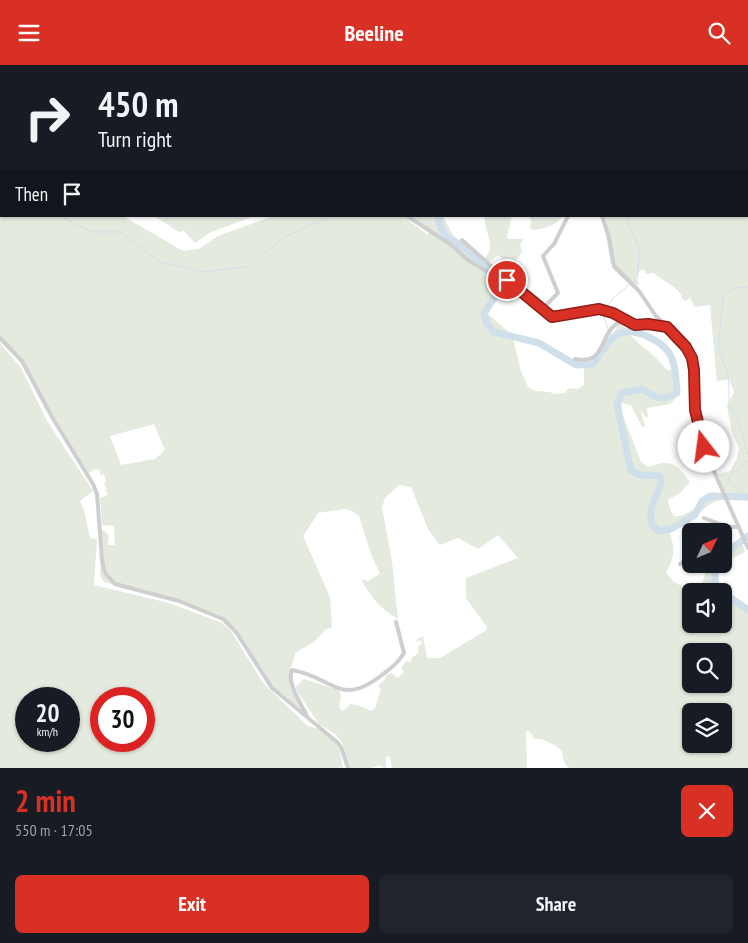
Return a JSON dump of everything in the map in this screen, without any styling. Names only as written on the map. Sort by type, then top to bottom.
[{"type":"street","points":[[409,217],[450,244],[469,261],[517,289]]},
{"type":"street","points":[[542,309],[558,293],[543,256],[554,243],[567,217]]},
{"type":"street","points":[[602,217],[609,238],[614,266],[639,291],[656,315],[686,347],[692,358],[695,410],[701,436],[726,500],[748,547]]},
{"type":"street","points":[[462,240],[548,315],[556,317],[580,311],[599,309],[613,313],[635,325],[648,324],[667,327]]},
{"type":"street","points":[[648,324],[656,315]]},
{"type":"street","points":[[575,359],[587,360],[596,355],[604,345],[609,331],[623,319]]},
{"type":"street","points":[[0,338],[22,361],[52,417],[93,484],[97,493],[102,560],[108,579],[115,584],[179,601],[223,619],[236,633],[272,688],[337,742],[341,747],[348,768]]},
{"type":"street","points":[[704,517],[718,523]]},
{"type":"street","points":[[732,527],[738,527]]},
{"type":"street","points":[[308,718],[291,683],[290,674],[292,671],[340,689],[364,688],[395,664],[404,653],[396,622]]},
{"type":"shaded area","points":[[0,217],[125,217],[183,251],[199,249],[218,236],[270,217],[404,217],[428,235],[429,232],[413,217],[444,217],[453,235],[484,259],[490,249],[485,217],[512,217],[507,236],[508,239],[523,239],[520,245],[522,251],[516,261],[509,265],[498,255],[489,263],[484,260],[485,265],[505,283],[488,314],[512,335],[521,371],[528,387],[536,391],[553,394],[565,393],[569,388],[578,389],[584,385],[584,367],[601,354],[610,342],[619,322],[627,329],[627,333],[667,370],[675,371],[678,375],[679,395],[670,404],[647,408],[648,417],[640,410],[645,426],[642,427],[631,405],[622,403],[621,411],[641,462],[648,467],[662,463],[672,464],[690,482],[680,493],[668,500],[674,516],[686,514],[712,495],[718,494],[721,500],[713,502],[690,521],[682,523],[682,526],[667,527],[672,539],[673,555],[666,572],[673,581],[682,586],[682,633],[732,633],[732,600],[748,611],[748,768],[569,768],[564,761],[560,749],[544,740],[534,739],[530,732],[526,731],[527,768],[392,768],[390,757],[386,756],[386,767],[384,768],[381,765],[371,768],[349,768],[346,765],[343,744],[335,734],[319,724],[295,688],[304,679],[339,690],[341,696],[339,708],[343,711],[351,704],[371,711],[375,708],[381,689],[378,686],[386,678],[385,676],[391,673],[398,678],[404,672],[401,667],[407,661],[411,662],[411,659],[418,653],[418,646],[422,644],[421,641],[414,641],[423,636],[427,658],[440,658],[485,631],[487,627],[466,598],[466,578],[518,558],[498,535],[478,549],[458,538],[440,545],[428,529],[411,487],[399,485],[385,498],[382,507],[392,562],[398,619],[376,602],[361,579],[368,581],[380,574],[370,551],[359,516],[350,510],[344,509],[318,513],[303,536],[330,597],[332,627],[325,630],[314,642],[295,653],[290,671],[293,689],[309,714],[278,693],[269,684],[238,635],[223,618],[201,609],[104,582],[100,576],[102,529],[109,535],[108,545],[115,545],[114,526],[102,525],[100,498],[108,495],[105,490],[107,489],[104,483],[106,482],[104,474],[100,475],[100,470],[95,469],[89,473],[15,352],[0,336]],"holes":[[[154,424],[165,450],[155,459],[121,465],[110,436]]]},
{"type":"shaded area","points":[[156,217],[251,217],[209,233],[195,243],[184,231],[179,232]]},
{"type":"shaded area","points":[[529,217],[562,217],[550,226],[533,230],[530,228],[531,221]]},
{"type":"shaded area","points":[[603,217],[748,217],[748,501],[728,499],[717,474],[730,471],[737,458],[739,448],[732,432],[727,406],[734,392],[729,379],[717,381],[710,305],[695,307],[690,298],[685,301],[682,299],[679,291],[654,273],[646,274],[644,269],[639,271],[636,278],[639,284],[633,288],[614,270],[610,260]]},
{"type":"shaded area","points":[[0,343],[21,368],[47,421],[93,491],[80,501],[84,510],[90,538],[97,539],[94,585],[169,603],[222,623],[231,631],[264,684],[308,726],[319,729],[331,737],[339,747],[343,768],[0,768]]},
{"type":"shaded area","points":[[742,543],[745,552],[732,558],[732,546]]},
{"type":"shaded area","points":[[705,573],[718,573],[719,583],[702,583]]},
{"type":"waterway","points":[[62,217],[92,232],[120,232],[160,262],[203,272],[247,267],[285,237],[329,217]]},
{"type":"waterway","points":[[438,217],[440,226],[446,237],[465,248],[495,276],[498,287],[494,298],[484,313],[487,324],[494,332],[539,343],[576,365],[593,364],[612,339],[618,334],[625,332],[644,335],[662,345],[668,351],[674,365],[677,393],[659,398],[642,389],[622,393],[617,404],[631,471],[640,475],[660,476],[661,483],[651,509],[651,524],[659,531],[671,529],[695,515],[702,501],[710,496],[748,497]]},
{"type":"waterway","points":[[625,217],[639,248],[638,278],[632,283]]},
{"type":"waterway","points":[[606,309],[613,298],[629,285]]},
{"type":"waterway","points":[[748,287],[735,288],[723,297],[718,348],[726,368],[729,383],[729,406],[738,420],[748,455]]},
{"type":"waterway","points":[[604,312],[608,329]]},
{"type":"waterway","points":[[610,333],[612,339]]},
{"type":"waterway","points":[[743,496],[741,492],[730,484],[729,476],[748,461]]},
{"type":"waterway","points":[[732,548],[748,536]]},
{"type":"waterway","points":[[715,573],[715,583]]},
{"type":"waterway","points":[[732,599],[748,610]]},
{"type":"route","points":[[507,280],[552,317],[588,309],[599,309],[613,313],[635,325],[648,324],[667,327],[682,342],[692,358],[695,381],[695,410],[704,447]]}]
